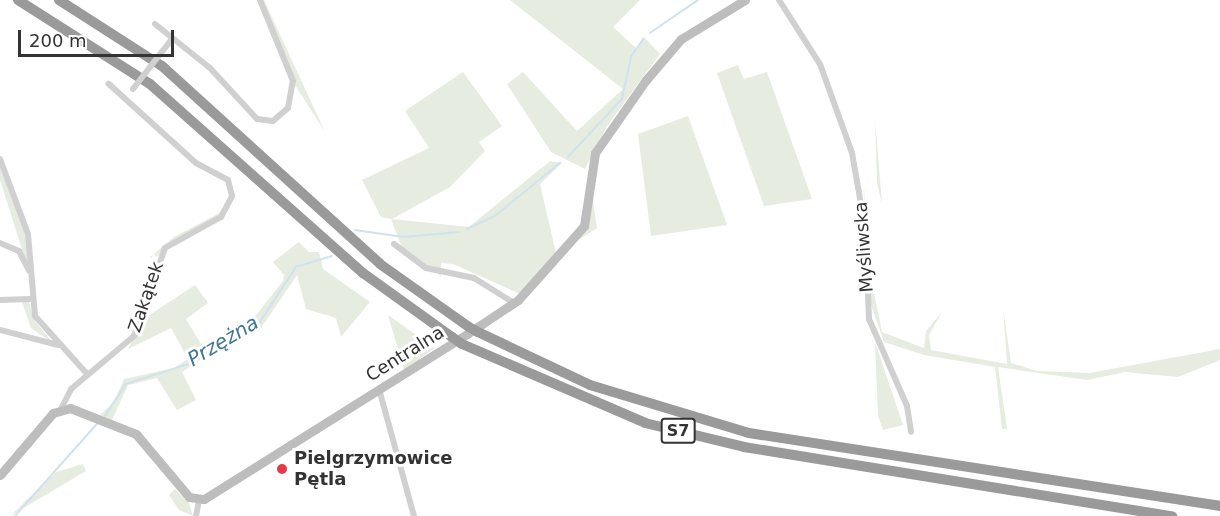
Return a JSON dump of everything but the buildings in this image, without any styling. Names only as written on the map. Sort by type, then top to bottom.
[{"type":"highway","name":"S7","points":[[18,0],[150,84],[363,273],[462,344],[645,423],[744,447],[1172,516]]},
{"type":"highway","name":"S7","points":[[59,0],[162,66],[380,264],[473,329],[590,384],[660,408],[749,433],[1220,506]]},
{"type":"street","points":[[155,24],[210,68],[257,119],[273,121],[288,108],[293,81],[260,0]]},
{"type":"street","name":"Centralna","points":[[199,500],[514,303],[584,226],[595,153],[646,80],[681,39],[745,0]]},
{"type":"street","name":"Myśliwska","points":[[779,0],[820,63],[852,153],[865,227],[868,319],[907,406],[911,432]]},
{"type":"street","points":[[125,100],[172,39]]},
{"type":"street","name":"Zakątek","points":[[61,409],[67,392],[134,336],[165,248],[221,217],[232,196],[228,180],[196,163],[109,84]]},
{"type":"street","points":[[0,159],[28,234],[30,300],[38,322],[88,375]]},
{"type":"street","points":[[0,243],[19,251],[29,272]]},
{"type":"street","points":[[394,244],[426,268],[474,278],[514,303]]},
{"type":"street","points":[[0,300],[30,300]]},
{"type":"street","points":[[0,330],[58,345]]},
{"type":"street","points":[[379,389],[414,516]]},
{"type":"street","points":[[0,475],[61,409],[136,434],[177,486],[199,500],[196,516]]},
{"type":"shaded area","points":[[257,0],[264,0],[325,132],[295,85]]},
{"type":"shaded area","points":[[510,0],[640,0],[613,27],[636,48],[645,38],[660,54],[607,126],[585,169],[551,152],[507,84],[523,72],[577,131],[623,89]]},
{"type":"shaded area","points":[[738,65],[744,79],[767,72],[812,199],[764,206],[717,73]]},
{"type":"shaded area","points":[[463,72],[502,126],[479,142],[485,151],[450,187],[392,219],[469,227],[550,161],[562,163],[540,184],[556,253],[520,294],[453,264],[441,263],[441,276],[402,248],[391,219],[381,217],[362,180],[429,148],[405,111]]},
{"type":"shaded area","points":[[688,116],[727,225],[651,236],[638,134]]},
{"type":"shaded area","points":[[875,119],[882,204],[877,183]]},
{"type":"shaded area","points":[[0,165],[26,234],[28,268],[0,180]]},
{"type":"shaded area","points":[[864,186],[870,273],[882,332],[924,348],[926,331],[942,312],[929,335],[931,350],[1007,364],[1003,308],[1011,363],[1037,371],[1090,373],[1220,349],[1220,360],[1178,377],[1125,372],[1087,380],[998,367],[1007,429],[1002,429],[995,367],[924,355],[884,342],[867,293]]},
{"type":"shaded area","points":[[592,195],[597,228],[575,242]]},
{"type":"shaded area","points":[[227,209],[156,257],[149,258],[174,237]]},
{"type":"shaded area","points":[[299,242],[309,252],[319,252],[323,269],[370,302],[341,337],[336,318],[306,309],[297,275],[261,328],[242,332],[182,372],[196,400],[177,410],[157,378],[128,385],[112,420],[100,415],[114,402],[124,379],[174,368],[188,359],[171,328],[128,349],[145,318],[195,285],[208,303],[186,319],[201,344],[253,319],[283,281],[284,275],[273,262]]},
{"type":"shaded area","points":[[22,302],[29,302],[35,321],[53,343],[31,328]]},
{"type":"shaded area","points":[[388,315],[435,348],[404,370]]},
{"type":"shaded area","points":[[875,342],[903,425],[883,430],[878,416]]},
{"type":"shaded area","points":[[83,464],[86,471],[10,516],[56,472]]},
{"type":"shaded area","points":[[175,489],[189,503],[193,516],[179,510],[169,495]]},
{"type":"waterway","name":"Przężna","points":[[650,33],[698,0]]},
{"type":"waterway","name":"Przężna","points":[[568,157],[622,99],[631,57],[643,39]]},
{"type":"waterway","name":"Przężna","points":[[467,229],[495,216],[560,163]]},
{"type":"waterway","name":"Przężna","points":[[355,230],[404,237],[459,232]]},
{"type":"waterway","name":"Przężna","points":[[105,416],[126,384],[192,363],[260,322],[296,267],[331,256]]},
{"type":"waterway","name":"Przężna","points":[[15,516],[98,423]]},
{"type":"place","name":"Pielgrzymowice Pętla","points":[[282,469]]}]
